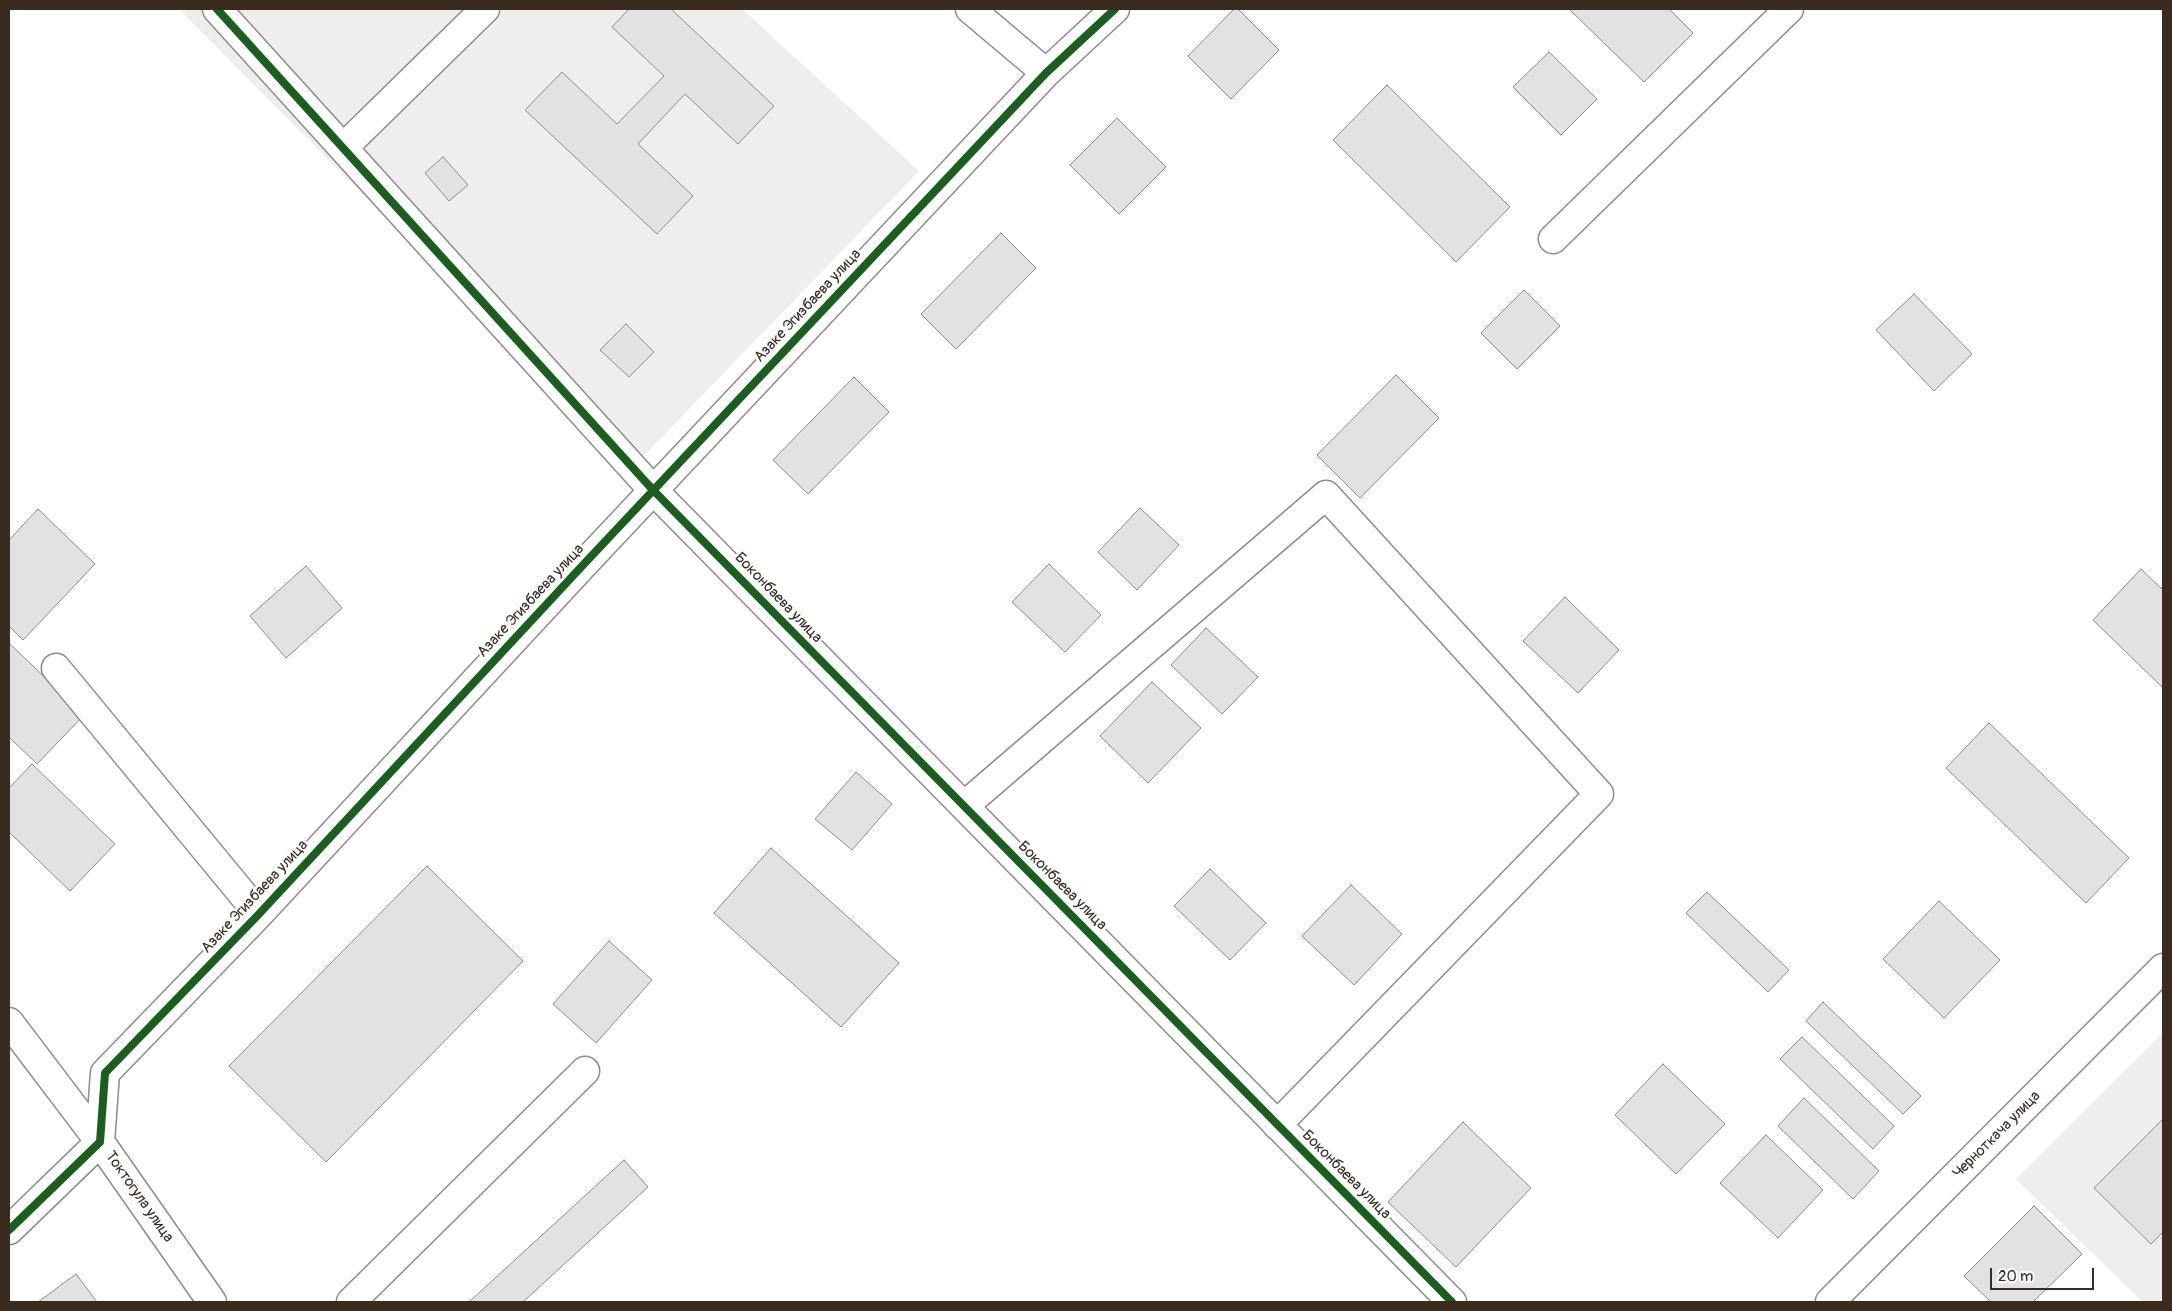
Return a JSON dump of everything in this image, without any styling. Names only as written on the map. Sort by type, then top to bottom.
[{"type":"street","name":"Боконбаева улица","points":[[217,9],[654,490],[1452,1302]]},
{"type":"street","points":[[343,148],[485,9]]},
{"type":"street","points":[[970,9],[1046,73]]},
{"type":"street","name":"Азаке Эгизбаева улица","points":[[100,1142],[105,1073],[259,914],[1046,73],[1115,9]]},
{"type":"street","points":[[1553,239],[1789,9]]},
{"type":"street","points":[[964,806],[1326,495],[1599,794],[1277,1125]]},
{"type":"street","points":[[56,668],[259,914]]},
{"type":"street","name":"Черноткача улица","points":[[1830,1302],[2163,968]]},
{"type":"street","name":"Токтогула улица","points":[[9,1022],[100,1142],[212,1302]]},
{"type":"street","points":[[351,1302],[585,1071]]},
{"type":"street","points":[[9,1230],[100,1142]]},
{"type":"shaded area","points":[[179,9],[742,9],[919,171],[633,467]]},
{"type":"shaded area","points":[[2163,1033],[2163,1302],[2143,1302],[2016,1179]]},
{"type":"building","points":[[629,9],[671,9],[774,106],[738,144],[685,94],[638,144],[693,196],[657,234],[525,110],[562,72],[617,124],[664,76],[612,27]]},
{"type":"building","points":[[1234,9],[1238,9],[1279,50],[1231,99],[1188,56]]},
{"type":"building","points":[[1569,9],[1669,9],[1693,33],[1644,82]]},
{"type":"building","points":[[1549,52],[1597,99],[1561,135],[1513,87]]},
{"type":"building","points":[[1387,85],[1510,207],[1456,262],[1333,140]]},
{"type":"building","points":[[1117,118],[1166,167],[1119,214],[1070,165]]},
{"type":"building","points":[[443,157],[468,185],[449,201],[425,173]]},
{"type":"building","points":[[1001,233],[1036,268],[956,349],[921,314]]},
{"type":"building","points":[[1524,290],[1560,326],[1517,369],[1481,333]]},
{"type":"building","points":[[1914,294],[1972,354],[1934,391],[1876,330]]},
{"type":"building","points":[[626,324],[654,352],[629,377],[600,350]]},
{"type":"building","points":[[1396,375],[1439,418],[1360,498],[1317,455]]},
{"type":"building","points":[[854,377],[889,412],[808,494],[773,460]]},
{"type":"building","points":[[1140,508],[1179,545],[1137,590],[1098,552]]},
{"type":"building","points":[[38,509],[95,564],[23,640],[9,626],[9,540]]},
{"type":"building","points":[[1049,564],[1101,615],[1065,652],[1012,602]]},
{"type":"building","points":[[306,566],[342,608],[286,658],[250,616]]},
{"type":"building","points":[[2141,569],[2163,590],[2163,688],[2093,620]]},
{"type":"building","points":[[1565,597],[1619,650],[1578,693],[1523,641]]},
{"type":"building","points":[[1206,628],[1258,677],[1222,714],[1171,665]]},
{"type":"building","points":[[9,643],[84,715],[37,764],[9,737]]},
{"type":"building","points":[[1152,682],[1201,728],[1148,783],[1100,736]]},
{"type":"building","points":[[1989,723],[2129,858],[2086,903],[1946,768]]},
{"type":"building","points":[[32,764],[115,844],[70,891],[9,832],[9,788]]},
{"type":"building","points":[[856,772],[892,804],[852,850],[815,819]]},
{"type":"building","points":[[771,848],[899,963],[841,1027],[714,913]]},
{"type":"building","points":[[427,866],[523,961],[326,1162],[229,1066]]},
{"type":"building","points":[[1210,869],[1266,923],[1230,960],[1174,906]]},
{"type":"building","points":[[1351,885],[1402,934],[1354,985],[1302,936]]},
{"type":"building","points":[[1707,892],[1789,970],[1768,992],[1686,913]]},
{"type":"building","points":[[1939,901],[2000,960],[1944,1018],[1883,959]]},
{"type":"building","points":[[609,941],[652,980],[596,1043],[553,1004]]},
{"type":"building","points":[[1823,1002],[1921,1096],[1903,1114],[1806,1021]]},
{"type":"building","points":[[1802,1037],[1894,1126],[1873,1149],[1780,1059]]},
{"type":"building","points":[[1663,1064],[1725,1124],[1676,1174],[1615,1115]]},
{"type":"building","points":[[1804,1098],[1879,1171],[1853,1199],[1778,1126]]},
{"type":"building","points":[[2163,1119],[2163,1232],[2151,1244],[2094,1188]]},
{"type":"building","points":[[1463,1122],[1531,1188],[1456,1267],[1388,1202]]},
{"type":"building","points":[[1766,1135],[1823,1190],[1778,1238],[1720,1183]]},
{"type":"building","points":[[624,1160],[648,1187],[523,1302],[469,1302]]},
{"type":"building","points":[[2034,1206],[2082,1254],[2033,1302],[1991,1302],[1964,1276]]},
{"type":"building","points":[[76,1274],[97,1302],[38,1302]]},
{"type":"cycle path","points":[[217,9],[653,490],[1452,1302]]},
{"type":"cycle path","points":[[9,1230],[100,1142],[105,1073],[259,914],[583,565],[1046,73],[1115,9]]}]
